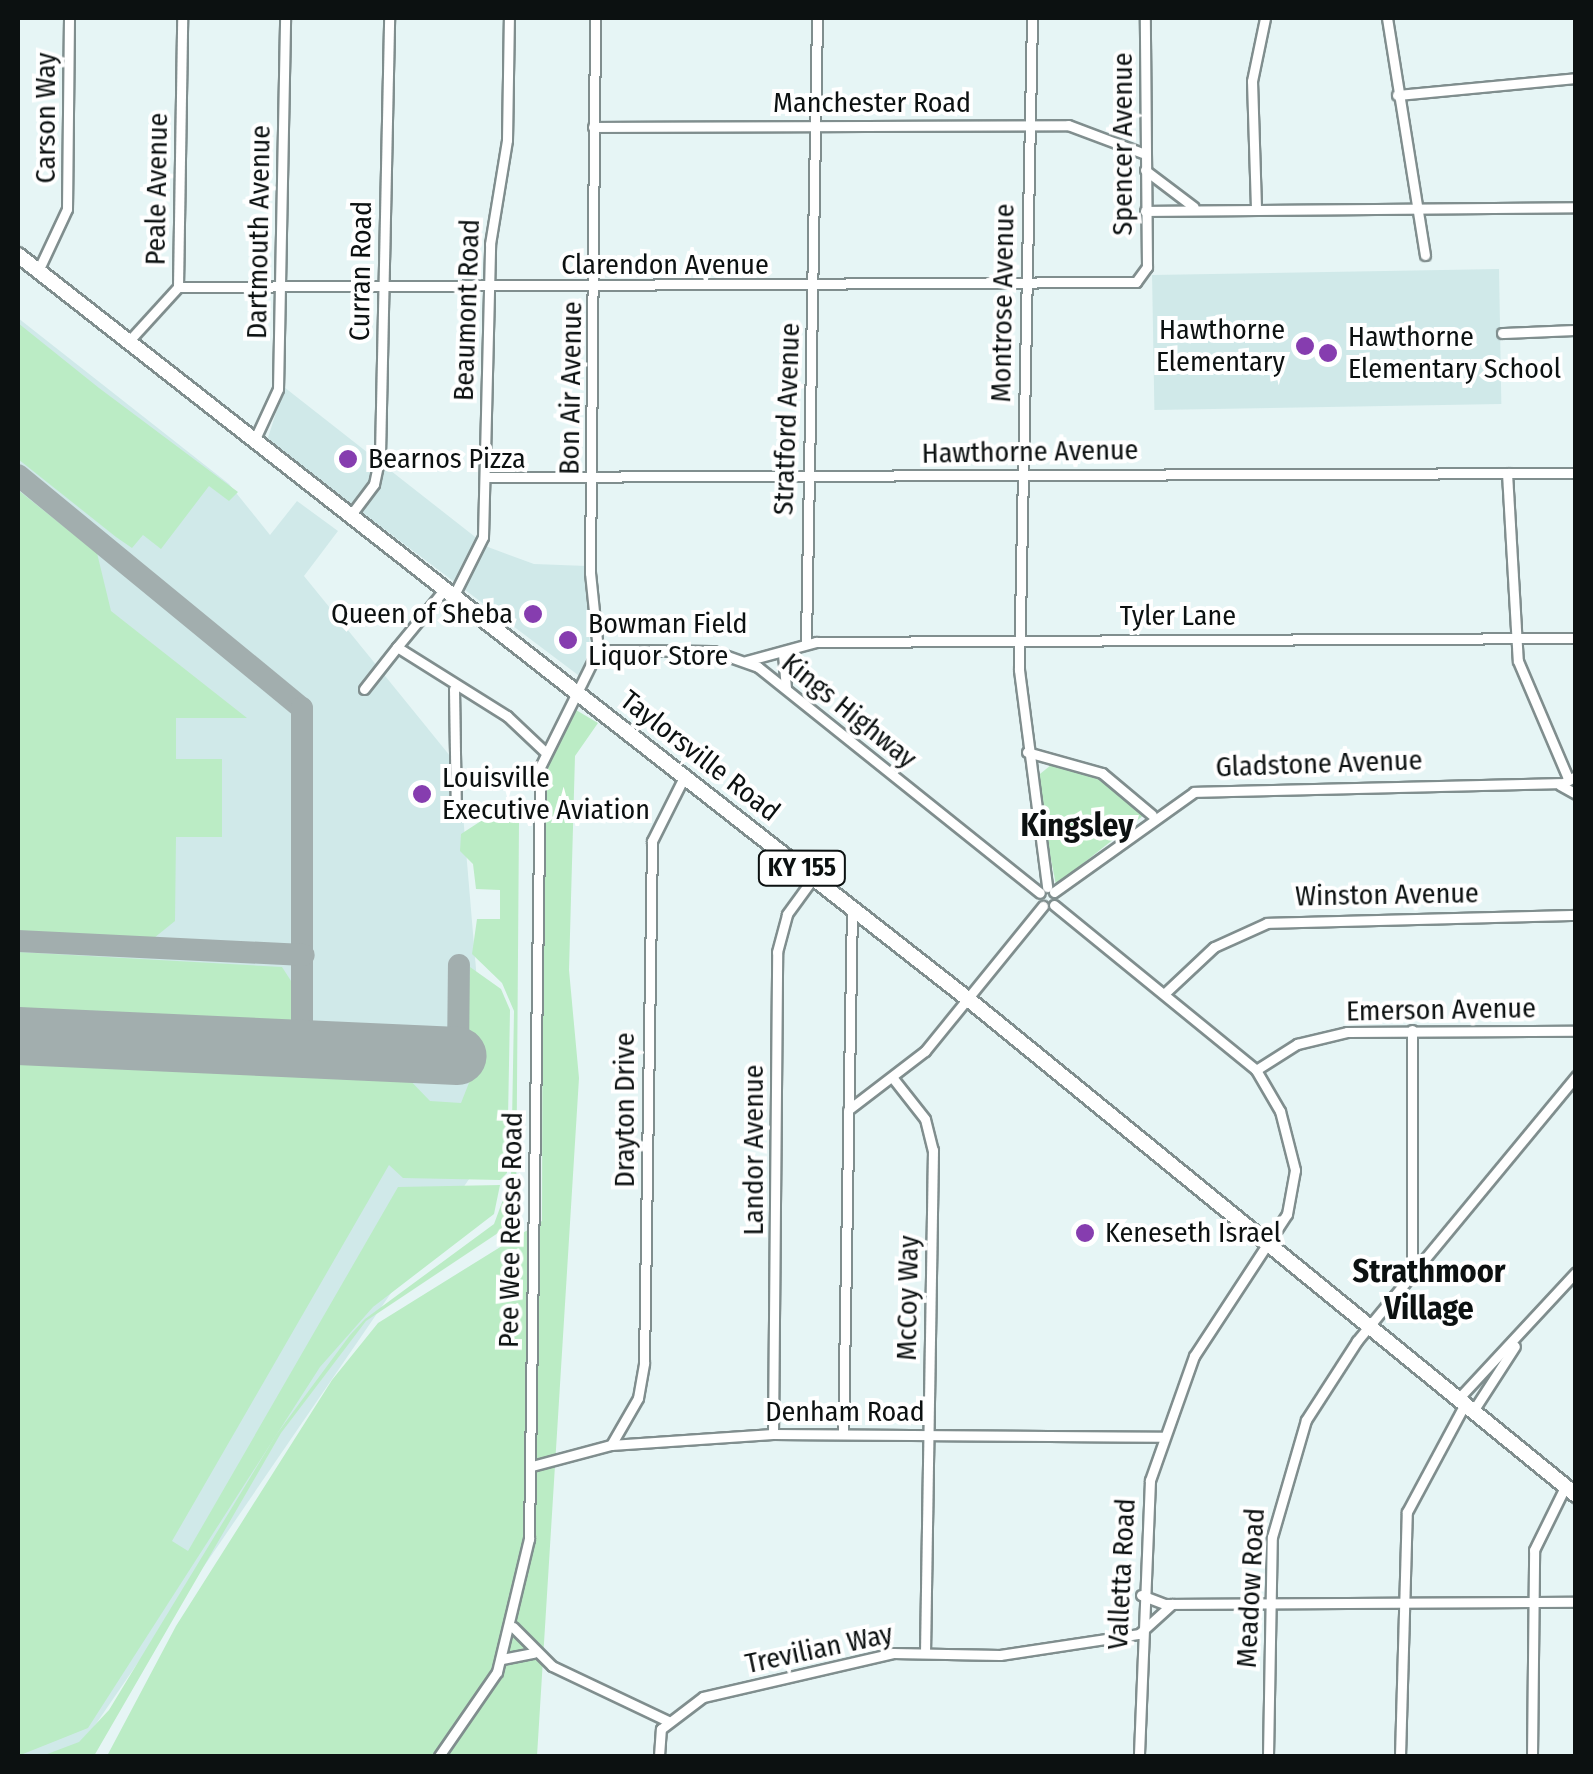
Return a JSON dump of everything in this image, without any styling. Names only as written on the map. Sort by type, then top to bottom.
[{"type":"main road","name":"Taylorsville Road","points":[[18,255],[968,999],[1570,1491]]},
{"type":"street","name":"Carson Way","points":[[38,272],[67,208],[69,18]]},
{"type":"street","name":"Peale Avenue","points":[[128,342],[178,287],[182,18]]},
{"type":"street","name":"Dartmouth Avenue","points":[[254,441],[277,400],[285,18]]},
{"type":"street","name":"Curran Road","points":[[350,516],[378,470],[388,18]]},
{"type":"street","name":"Beaumont Road","points":[[364,690],[448,593],[481,545],[488,286],[507,140],[509,18]]},
{"type":"street","name":"Bon Air Avenue","points":[[579,693],[598,650],[592,478],[595,18]]},
{"type":"street","name":"Stratford Avenue","points":[[806,642],[816,18]]},
{"type":"street","name":"Montrose Avenue","points":[[1032,18],[1019,640],[1027,752],[1048,905]]},
{"type":"street","name":"Spencer Avenue","points":[[1145,18],[1146,271]]},
{"type":"street","points":[[1256,208],[1252,81],[1267,18]]},
{"type":"street","points":[[1388,18],[1397,95],[1426,255]]},
{"type":"street","points":[[1397,95],[1576,78]]},
{"type":"street","name":"Manchester Road","points":[[593,127],[1029,124],[1086,128],[1145,154]]},
{"type":"street","points":[[1145,170],[1196,208]]},
{"type":"street","points":[[1146,211],[1576,207]]},
{"type":"street","name":"Clarendon Avenue","points":[[178,287],[282,283],[596,288],[1117,286],[1146,271]]},
{"type":"street","points":[[1502,333],[1576,330]]},
{"type":"street","points":[[1507,473],[1513,638],[1532,712],[1576,794]]},
{"type":"street","name":"Hawthorne Avenue","points":[[485,478],[1576,473]]},
{"type":"street","name":"Tyler Lane","points":[[746,660],[783,654],[806,642],[1576,638]]},
{"type":"street","points":[[397,648],[454,689],[507,716],[544,750],[579,693]]},
{"type":"street","name":"Kings Highway","points":[[598,650],[644,657],[698,650],[746,660],[1047,891]]},
{"type":"street","points":[[783,654],[787,690]]},
{"type":"street","points":[[454,689],[456,815]]},
{"type":"street","name":"Pee Wee Reese Road","points":[[439,1756],[502,1659],[513,1627],[532,1466],[544,750]]},
{"type":"street","points":[[1027,752],[1042,763],[1102,773],[1152,815]]},
{"type":"street","points":[[1030,775],[1042,763]]},
{"type":"street","name":"Drayton Drive","points":[[611,1445],[638,1398],[644,1363],[652,841],[685,775]]},
{"type":"street","name":"Gladstone Avenue","points":[[1047,891],[1152,815],[1233,785],[1567,778]]},
{"type":"street","name":"Landor Avenue","points":[[773,1434],[777,952],[787,914],[814,878]]},
{"type":"street","points":[[848,1110],[892,1077],[968,999],[1048,905],[1165,993],[1256,1070],[1280,1111],[1294,1170],[1291,1205],[1267,1243]]},
{"type":"street","points":[[844,1433],[852,908]]},
{"type":"street","name":"Winston Avenue","points":[[1165,993],[1214,947],[1267,922],[1576,915]]},
{"type":"street","points":[[1412,1030],[1412,1276]]},
{"type":"street","name":"Emerson Avenue","points":[[1256,1070],[1326,1035],[1412,1030],[1576,1031]]},
{"type":"street","name":"Meadow Road","points":[[1268,1756],[1269,1600],[1276,1509],[1296,1443],[1369,1327],[1576,1076]]},
{"type":"street","name":"McCoy Way","points":[[892,1077],[932,1142],[925,1651]]},
{"type":"street","points":[[1412,1238],[1436,1245]]},
{"type":"street","name":"Valletta Road","points":[[1140,1756],[1141,1595],[1162,1437],[1194,1356],[1267,1243]]},
{"type":"street","points":[[1400,1756],[1401,1601],[1407,1512],[1465,1405],[1576,1272]]},
{"type":"street","points":[[1465,1405],[1516,1344]]},
{"type":"street","name":"Denham Road","points":[[532,1466],[611,1445],[773,1434],[1162,1437]]},
{"type":"street","points":[[1532,1756],[1532,1602],[1538,1533],[1570,1491]]},
{"type":"street","points":[[1141,1595],[1172,1604],[1269,1600],[1576,1602]]},
{"type":"street","points":[[1140,1634],[1172,1604]]},
{"type":"street","points":[[513,1627],[533,1653],[668,1721],[658,1756]]},
{"type":"street","name":"Trevilian Way","points":[[668,1721],[703,1697],[925,1651],[1000,1655],[1140,1634]]},
{"type":"street","points":[[502,1659],[533,1653]]},
{"type":"shaded area","name":"Hawthorne Elementary School","points":[[1499,269],[1501,404],[1154,410],[1152,275]]},
{"type":"shaded area","points":[[18,318],[229,484],[270,535],[297,501],[338,531],[304,576],[459,767],[491,1147],[74,1756],[18,1756]]},
{"type":"shaded area","points":[[284,387],[488,547],[534,564],[587,566],[590,664],[582,678],[267,441]]},
{"type":"green space","points":[[18,323],[238,492],[229,501],[209,486],[161,549],[143,535],[132,548],[116,537],[18,459]]},
{"type":"green space","points":[[18,490],[97,553],[111,611],[247,718],[176,718],[176,759],[222,759],[222,837],[176,837],[175,921],[154,938],[18,932]]},
{"type":"green space","points":[[576,710],[598,723],[575,756],[569,970],[579,1078],[537,1756],[107,1756],[176,1626],[332,1380],[378,1323],[542,1221],[543,815],[549,743]]},
{"type":"green space","points":[[1051,765],[1099,775],[1144,815],[1056,885],[1035,778]]},
{"type":"green space","points":[[481,821],[519,822],[516,1221],[366,1321],[281,1433],[94,1756],[42,1756],[79,1742],[109,1710],[276,1435],[350,1335],[365,1319],[494,1224],[511,1178],[514,1011],[502,983],[472,954],[477,919],[500,919],[500,890],[476,889],[473,864],[460,851],[461,834]]},
{"type":"green space","points":[[18,952],[282,967],[295,987],[293,1018],[269,1035],[18,1025]]},
{"type":"green space","points":[[470,967],[501,989],[510,1010],[507,1173],[500,1180],[403,1178],[389,1165],[172,1541],[188,1551],[398,1187],[500,1185],[494,1214],[373,1307],[320,1367],[88,1728],[18,1756],[18,1054],[401,1071],[430,1101],[461,1103],[478,1060],[466,1030]]},
{"type":"taxiway","points":[[18,475],[302,708],[302,1049]]},
{"type":"taxiway","points":[[18,941],[304,955]]},
{"type":"taxiway","points":[[458,1056],[459,965]]},
{"type":"runway","points":[[18,1036],[458,1056]]},
{"type":"place","name":"Hawthorne Elementary","points":[[1305,346]]},
{"type":"place","name":"Hawthorne Elementary School","points":[[1328,353]]},
{"type":"place","name":"Bearnos Pizza","points":[[348,459]]},
{"type":"place","name":"Queen of Sheba","points":[[533,614]]},
{"type":"place","name":"Bowman Field Liquor Store","points":[[568,640]]},
{"type":"place","name":"Louisville Executive Aviation","points":[[422,794]]},
{"type":"place","name":"Keneseth Israel","points":[[1085,1233]]},
{"type":"district","name":"Kingsley","points":[[1077,825]]},
{"type":"district","name":"Strathmoor Village","points":[[1429,1290]]}]
